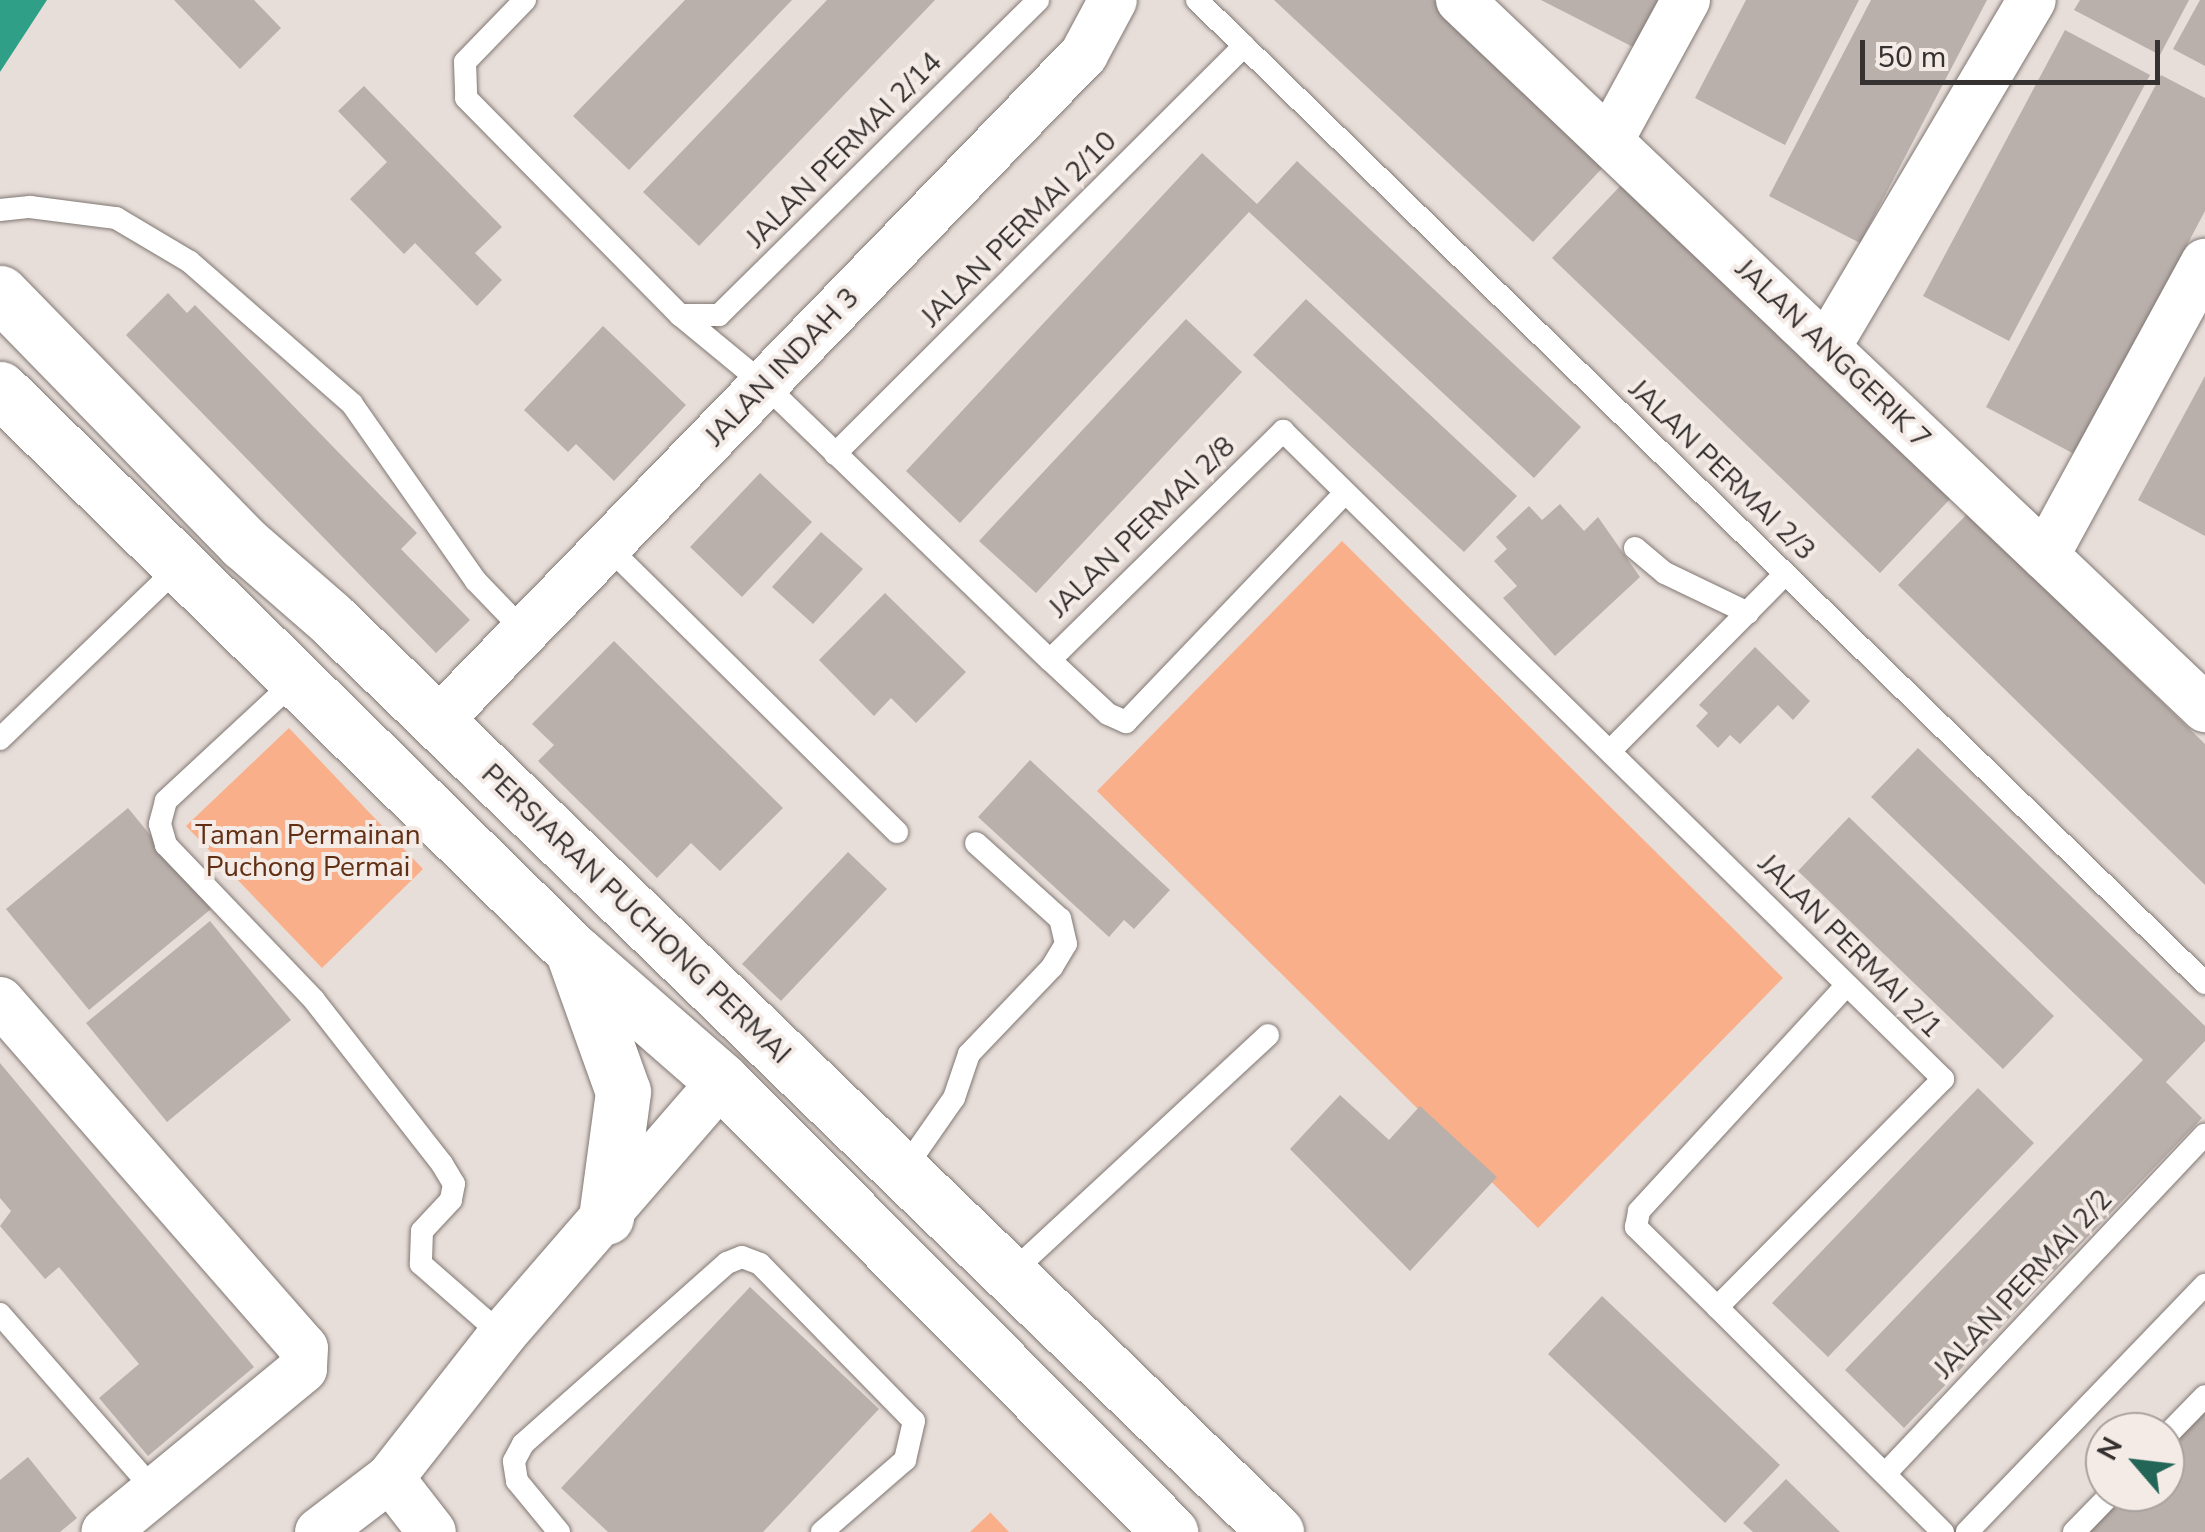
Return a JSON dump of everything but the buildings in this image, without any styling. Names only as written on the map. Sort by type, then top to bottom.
[{"type":"street","name":"JALAN INDAH 3","points":[[437,722],[1084,54],[1113,0]]},
{"type":"street","name":"JALAN ANGGERIK 7","points":[[1460,0],[2205,708]]},
{"type":"street","points":[[1608,141],[1686,0]]},
{"type":"street","points":[[1826,348],[2032,0]]},
{"type":"street","points":[[2044,556],[2205,264]]},
{"type":"street","name":"PERSIARAN PUCHONG PERMAI","points":[[0,293],[244,543],[437,722],[1276,1532]]},
{"type":"street","points":[[0,389],[556,934],[722,1081],[1170,1532]]},
{"type":"street","points":[[252,638],[385,723],[437,722],[474,824],[556,934],[622,1092],[606,1217]]},
{"type":"street","points":[[625,904],[684,1028],[722,1081],[765,1089],[861,1132]]},
{"type":"street","points":[[0,1001],[304,1348],[304,1370],[105,1532]]},
{"type":"street","points":[[319,1532],[390,1478],[502,1335],[722,1081]]},
{"type":"street","points":[[390,1478],[432,1532]]},
{"type":"lane","points":[[525,0],[465,62],[466,98],[680,316],[765,385]]},
{"type":"lane","name":"JALAN PERMAI 2/14","points":[[680,316],[719,315],[1038,0]]},
{"type":"lane","name":"JALAN PERMAI 2/3","points":[[1197,0],[2205,984]]},
{"type":"lane","name":"JALAN PERMAI 2/10","points":[[836,454],[1244,46]]},
{"type":"lane","points":[[0,210],[30,207],[116,218],[190,262],[352,404],[476,580],[525,632]]},
{"type":"lane","name":"JALAN PERMAI 2/8","points":[[765,385],[1050,660],[1284,431],[1343,494]]},
{"type":"lane","points":[[1050,660],[1108,714],[1126,722],[1343,494]]},
{"type":"lane","name":"JALAN PERMAI 2/1","points":[[1343,494],[1943,1079],[1718,1307]]},
{"type":"lane","points":[[608,546],[897,832]]},
{"type":"lane","points":[[1635,548],[1665,573],[1748,613]]},
{"type":"lane","points":[[0,739],[180,566]]},
{"type":"lane","points":[[1610,752],[1786,574]]},
{"type":"lane","points":[[296,680],[166,801],[160,824],[166,845],[314,1000],[442,1164],[454,1184],[451,1200],[422,1231],[422,1264],[502,1335]]},
{"type":"lane","points":[[902,1172],[954,1098],[969,1054],[1052,967],[1066,944],[1060,919],[976,843]]},
{"type":"lane","points":[[1847,985],[1638,1211],[1636,1227],[1943,1532]]},
{"type":"lane","points":[[1009,1275],[1268,1035]]},
{"type":"lane","name":"JALAN PERMAI 2/2","points":[[1885,1474],[2205,1135]]},
{"type":"lane","points":[[560,1532],[517,1481],[514,1461],[522,1444],[727,1264],[742,1257],[760,1264],[914,1421],[905,1460],[822,1532]]},
{"type":"lane","points":[[1967,1532],[2205,1284]]},
{"type":"lane","points":[[0,1314],[154,1491]]},
{"type":"lane","points":[[2185,1417],[2205,1396]]},
{"type":"lane","points":[[2074,1532],[2093,1512]]},
{"type":"green space","points":[[1342,541],[1783,978],[1538,1228],[1097,791]]},
{"type":"green space","name":"Taman Permainan Puchong Permai","points":[[289,728],[423,869],[322,968],[186,826]]},
{"type":"green space","points":[[990,1513],[1009,1532],[970,1532]]},
{"type":"shaded area","points":[[0,0],[47,0],[0,72]]}]
